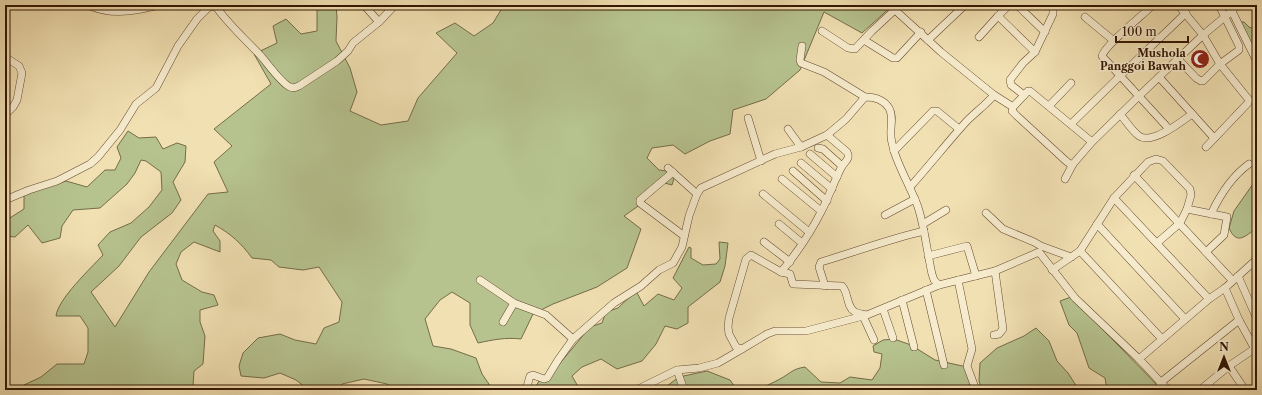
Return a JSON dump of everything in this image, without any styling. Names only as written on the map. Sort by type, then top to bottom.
[{"type":"street","points":[[88,5],[102,10],[119,12],[127,12],[159,5]]},
{"type":"street","points":[[364,5],[380,22]]},
{"type":"street","points":[[5,200],[57,181],[90,164],[98,157],[113,140],[136,104],[159,85],[178,46],[207,8],[214,6],[280,78],[292,88],[299,86],[337,61],[348,51],[353,42],[380,22],[395,5]]},
{"type":"street","points":[[928,40],[965,5]]},
{"type":"street","points":[[979,37],[1009,5]]},
{"type":"street","points":[[1017,5],[1045,32]]},
{"type":"street","points":[[1024,95],[1011,85],[1010,80],[1023,63],[1035,52],[1054,12],[1049,5]]},
{"type":"street","points":[[1153,5],[1114,41],[1103,52],[1102,56],[1170,129]]},
{"type":"street","points":[[1178,5],[1186,13],[1203,36],[1220,64],[1248,98],[1249,102],[1206,147]]},
{"type":"street","points":[[1178,59],[1196,78],[1203,81],[1220,64],[1239,50],[1240,48],[1219,5]]},
{"type":"street","points":[[1065,179],[1073,164],[1092,142],[1178,59],[1225,17],[1231,8],[1237,5]]},
{"type":"street","points":[[822,31],[851,49],[858,47],[898,7],[928,40],[994,95],[1013,107]]},
{"type":"street","points":[[1231,8],[1257,62]]},
{"type":"street","points":[[1071,124],[1186,13]]},
{"type":"street","points":[[998,16],[1035,52]]},
{"type":"street","points":[[1085,17],[1114,41]]},
{"type":"street","points":[[864,40],[893,58],[897,58],[921,32]]},
{"type":"street","points":[[802,46],[801,63],[824,72],[865,97],[874,98],[884,102],[891,112],[892,120],[890,134],[894,152],[915,199],[923,228],[932,274],[934,280],[939,285]]},
{"type":"street","points":[[5,57],[19,66],[22,73],[17,100],[13,107],[5,115]]},
{"type":"street","points":[[1159,78],[1214,138]]},
{"type":"street","points":[[1049,106],[1071,83]]},
{"type":"street","points":[[1073,164],[1066,161],[1017,116],[1012,111],[1013,107],[1028,91],[1030,91],[1092,142]]},
{"type":"street","points":[[910,187],[959,129],[985,106],[994,95]]},
{"type":"street","points":[[526,390],[529,378],[532,375],[544,379],[548,378],[558,360],[573,339],[614,303],[644,284],[658,270],[673,263],[679,253],[689,216],[697,194],[704,186],[775,154],[800,147],[827,134],[846,119],[865,97]]},
{"type":"street","points":[[894,152],[933,111],[937,111],[959,129]]},
{"type":"street","points":[[1120,114],[1137,135],[1141,137],[1154,137],[1170,129],[1192,114]]},
{"type":"street","points":[[748,118],[761,161]]},
{"type":"street","points":[[788,128],[800,147]]},
{"type":"street","points":[[781,272],[790,262],[822,211],[842,166],[848,159],[848,154],[827,134]]},
{"type":"street","points":[[818,148],[823,149],[842,166]]},
{"type":"street","points":[[810,154],[837,177]]},
{"type":"street","points":[[1052,270],[1080,251],[1114,198],[1134,175],[1148,162],[1156,159],[1163,161],[1190,189],[1191,195],[1187,209],[1180,223],[1157,243]]},
{"type":"street","points":[[801,163],[832,189]]},
{"type":"street","points":[[1211,214],[1220,196],[1240,171],[1249,164]]},
{"type":"street","points":[[684,236],[640,203],[640,200],[670,170],[697,194]]},
{"type":"street","points":[[793,171],[827,201]]},
{"type":"street","points":[[1134,175],[1206,252],[1235,278],[1257,319]]},
{"type":"street","points":[[782,179],[822,211]]},
{"type":"street","points":[[763,194],[809,232]]},
{"type":"street","points":[[1114,198],[1209,299]]},
{"type":"street","points":[[885,215],[915,199]]},
{"type":"street","points":[[1187,209],[1227,218],[1224,234],[1206,252]]},
{"type":"street","points":[[825,286],[819,267],[821,262],[862,250],[923,228],[946,210]]},
{"type":"street","points":[[986,213],[1003,229],[1034,242],[1040,249],[1052,270],[1075,298],[1139,359],[1168,390]]},
{"type":"street","points":[[779,224],[802,243]]},
{"type":"street","points":[[1097,224],[1185,319]]},
{"type":"street","points":[[764,242],[790,262]]},
{"type":"street","points":[[928,256],[967,246],[976,276]]},
{"type":"street","points":[[636,390],[677,370],[709,366],[726,359],[768,334],[776,331],[806,331],[865,316],[939,285],[995,271],[1040,249],[1071,257]]},
{"type":"street","points":[[1080,251],[1162,339]]},
{"type":"street","points":[[742,349],[736,347],[732,342],[728,334],[728,327],[746,259],[751,255],[781,272],[790,274],[793,284],[825,286],[840,285],[844,287],[852,310],[865,316]]},
{"type":"street","points":[[1139,359],[1209,299],[1225,288],[1257,259]]},
{"type":"street","points":[[994,335],[999,334],[1003,329],[995,271]]},
{"type":"street","points":[[480,280],[514,303],[546,315],[573,339]]},
{"type":"street","points":[[958,280],[972,349],[967,366],[976,390]]},
{"type":"street","points":[[1200,390],[1229,366],[1255,351],[1225,288]]},
{"type":"street","points":[[926,290],[944,365]]},
{"type":"street","points":[[902,300],[914,347]]},
{"type":"street","points":[[503,322],[514,303]]},
{"type":"street","points":[[883,309],[893,338]]},
{"type":"street","points":[[865,316],[874,340]]},
{"type":"street","points":[[1160,383],[1239,320]]},
{"type":"street","points":[[1229,366],[1245,390]]},
{"type":"street","points":[[677,370],[684,390]]},
{"type":"green space","points":[[317,5],[336,5],[336,41],[350,68],[357,92],[350,111],[381,125],[408,121],[418,98],[457,53],[436,33],[455,23],[474,36],[493,23],[504,5],[893,5],[862,33],[824,12],[800,70],[766,99],[733,110],[730,134],[710,141],[685,154],[673,145],[652,148],[647,158],[659,170],[676,172],[672,185],[657,181],[644,202],[624,216],[641,229],[627,268],[597,287],[553,304],[533,314],[521,339],[504,339],[478,343],[470,325],[470,303],[452,292],[440,300],[425,319],[433,346],[451,349],[476,358],[482,374],[493,390],[397,390],[387,384],[364,379],[342,384],[339,390],[309,390],[296,380],[280,373],[264,378],[241,376],[239,366],[243,353],[258,338],[280,334],[295,340],[316,344],[324,328],[339,322],[342,302],[319,267],[303,270],[279,267],[271,260],[252,258],[235,239],[215,225],[213,231],[220,241],[220,252],[194,242],[181,252],[176,264],[182,280],[202,292],[214,295],[218,305],[200,310],[200,322],[205,336],[203,364],[194,371],[193,386],[198,390],[20,390],[24,385],[41,377],[57,364],[84,364],[88,352],[88,328],[80,316],[56,316],[58,309],[75,284],[103,255],[98,245],[110,232],[131,223],[149,207],[162,190],[161,172],[146,161],[141,160],[135,173],[127,184],[100,208],[73,210],[62,226],[60,238],[42,243],[28,225],[15,237],[5,236],[5,221],[24,209],[24,194],[66,181],[87,187],[105,170],[115,170],[121,158],[117,147],[128,131],[139,138],[156,137],[163,149],[177,143],[186,146],[185,162],[173,182],[181,200],[172,213],[141,237],[119,266],[91,292],[115,327],[149,272],[208,194],[228,192],[214,162],[232,146],[214,129],[271,84],[254,54],[277,43],[273,26],[286,19],[301,34],[317,31]]},
{"type":"green space","points":[[1239,22],[1244,22],[1249,27],[1257,30],[1257,49],[1254,53]]},
{"type":"green space","points":[[1257,182],[1257,228],[1242,238],[1235,237],[1229,228],[1234,211],[1253,184]]},
{"type":"green space","points":[[719,242],[728,243],[725,266],[720,282],[688,307],[688,323],[677,329],[665,326],[656,344],[642,361],[617,369],[601,359],[582,367],[572,376],[580,390],[534,390],[539,381],[547,379],[590,327],[602,323],[606,312],[618,308],[636,291],[644,306],[658,294],[674,300],[682,288],[673,278],[689,247],[691,248],[691,258],[703,265],[716,264],[720,259]]},
{"type":"green space","points":[[1071,297],[1162,390],[1107,390],[1105,378],[1089,368],[1077,333],[1069,325],[1060,301]]},
{"type":"green space","points":[[1036,328],[1049,341],[1057,361],[1068,373],[1079,390],[982,390],[979,381],[980,363],[997,348],[1024,336]]},
{"type":"green space","points":[[894,339],[911,345],[935,360],[967,367],[972,381],[966,389],[967,390],[815,390],[799,387],[783,390],[760,390],[794,370],[805,367],[821,382],[840,383],[850,377],[872,380],[880,368],[882,354],[874,352],[873,346],[883,340]]},
{"type":"green space","points":[[707,371],[730,380],[737,390],[663,389],[679,377]]},
{"type":"place","name":"Mushola Panggoi Bawah","points":[[1200,59]]}]
